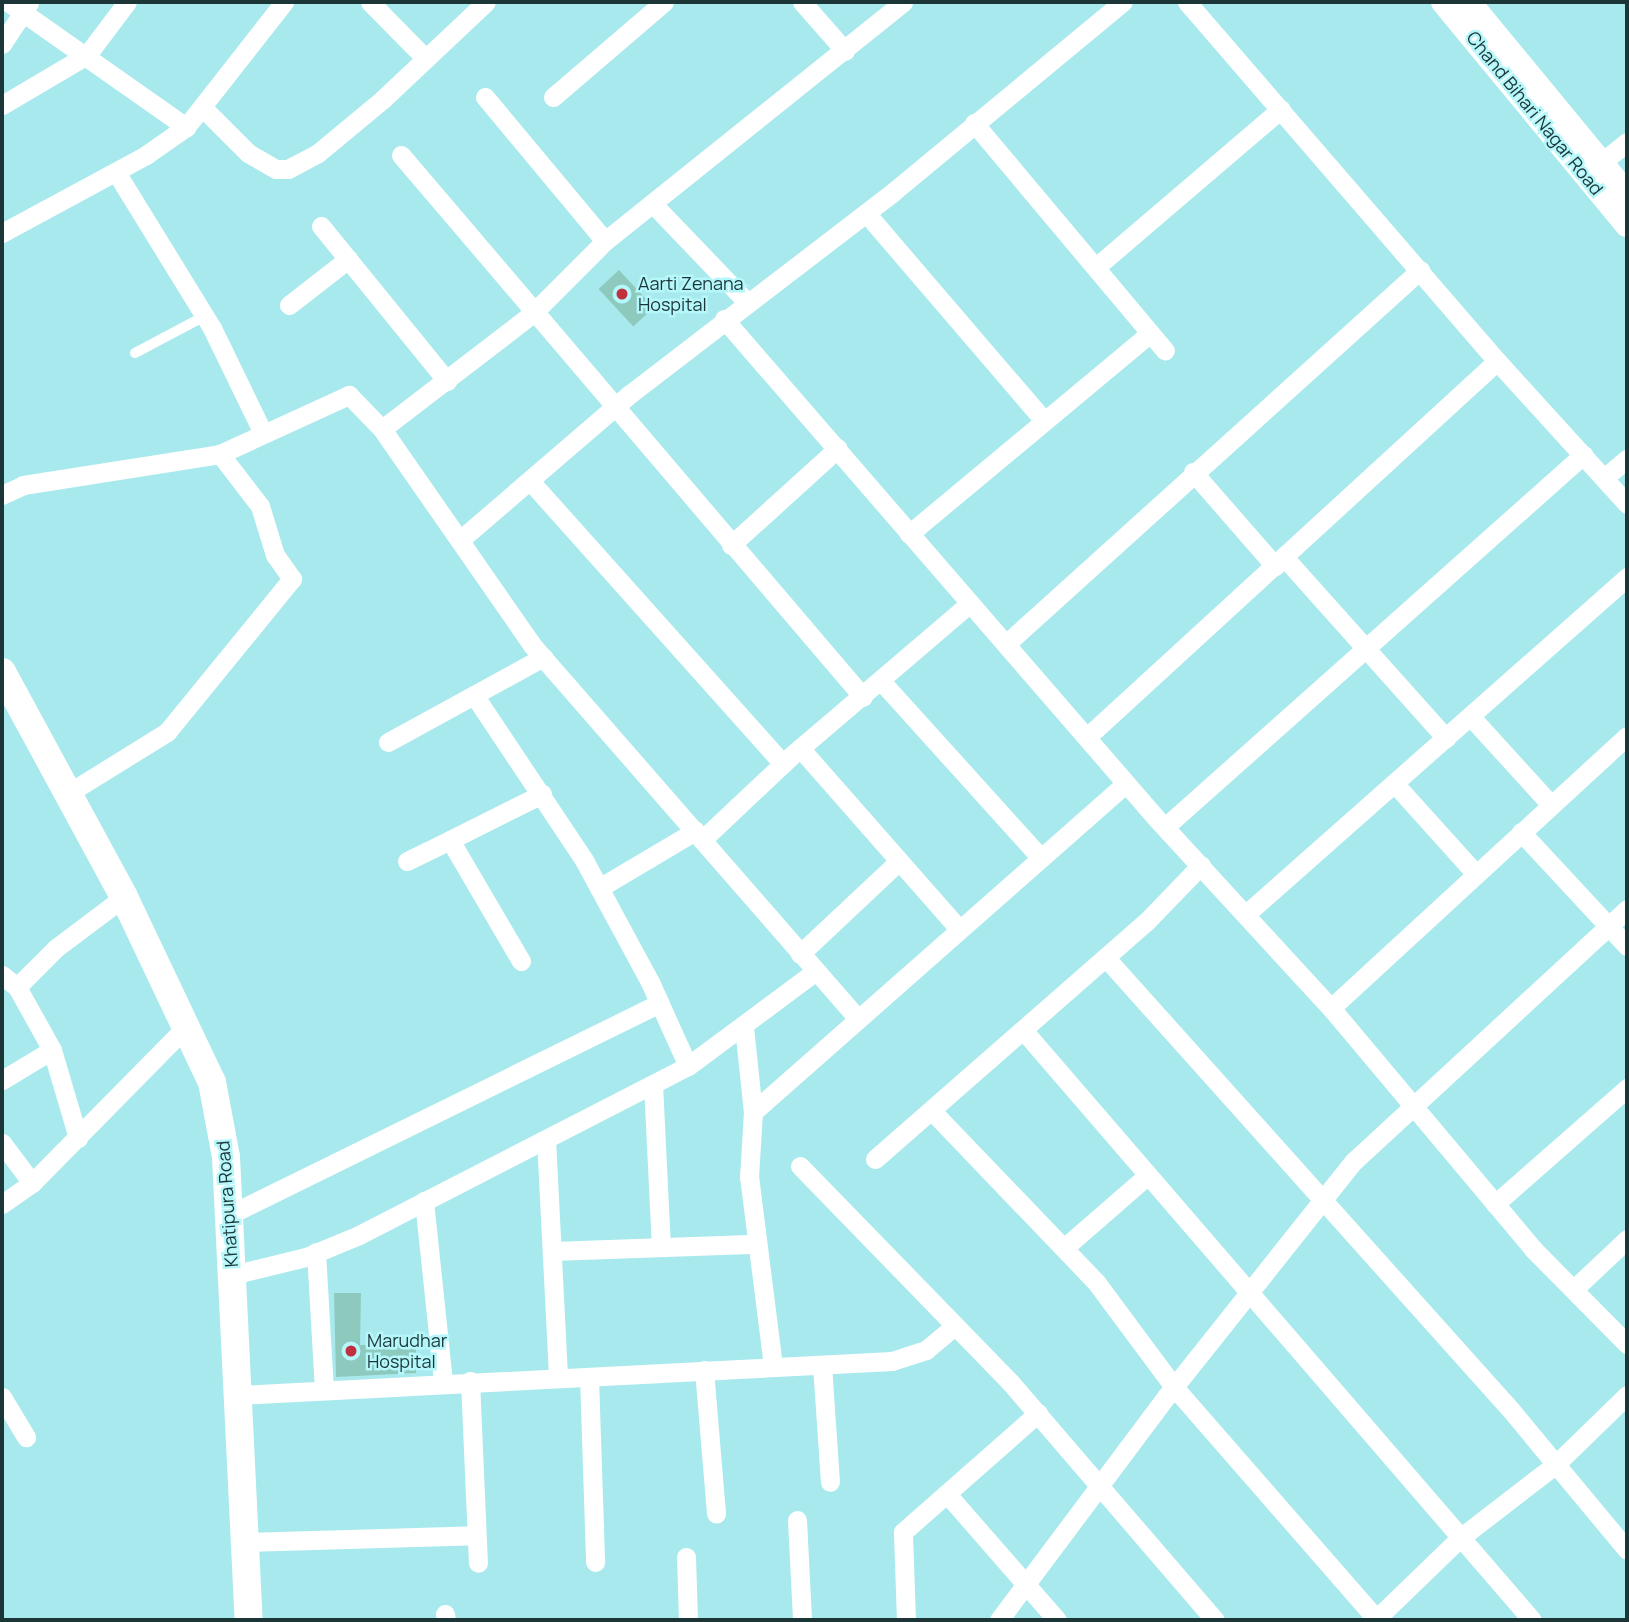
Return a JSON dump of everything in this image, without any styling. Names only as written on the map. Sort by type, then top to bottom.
[{"type":"main road","name":"Khatipura Road","points":[[2,672],[124,897],[212,1082],[226,1157],[249,1620]]},
{"type":"street","points":[[2,105],[87,55],[127,2]]},
{"type":"street","points":[[2,233],[116,172],[186,127],[204,109],[284,2]]},
{"type":"street","points":[[370,2],[424,57]]},
{"type":"street","points":[[204,109],[248,153],[276,169],[288,169],[346,130],[486,2]]},
{"type":"street","points":[[553,97],[664,2]]},
{"type":"street","points":[[802,2],[845,51]]},
{"type":"street","points":[[382,429],[533,313],[605,241],[903,2]]},
{"type":"street","points":[[460,540],[724,319],[866,213],[1123,2]]},
{"type":"street","points":[[1187,2],[1497,361],[1627,504]]},
{"type":"street","name":"Chand Bihari Nagar Road","points":[[1443,2],[1594,169],[1627,194]]},
{"type":"street","name":"Chand Bihari Nagar Road","points":[[1469,2],[1594,169],[1627,225]]},
{"type":"street","points":[[2,44],[20,5],[186,127]]},
{"type":"street","points":[[485,97],[605,241]]},
{"type":"street","points":[[1096,267],[1281,109]]},
{"type":"street","points":[[974,123],[1165,351]]},
{"type":"street","points":[[1594,169],[1627,142]]},
{"type":"street","points":[[401,155],[863,697]]},
{"type":"street","points":[[116,172],[205,316],[262,431]]},
{"type":"street","points":[[653,204],[746,302]]},
{"type":"street","points":[[866,213],[1044,421]]},
{"type":"street","points":[[321,226],[447,381]]},
{"type":"street","points":[[289,305],[348,259]]},
{"type":"street","points":[[1006,644],[1420,270]]},
{"type":"street","points":[[724,319],[1126,783],[1331,1008],[1411,1107],[1495,1204],[1627,1344]]},
{"type":"street","points":[[909,534],[1150,333]]},
{"type":"street","points":[[1087,737],[1497,361]]},
{"type":"street","points":[[2,495],[23,485],[220,454],[262,431],[349,395],[382,429],[543,657],[858,1019]]},
{"type":"street","points":[[731,545],[838,448]]},
{"type":"street","points":[[67,794],[167,732],[292,579],[275,555],[260,506],[220,454]]},
{"type":"street","points":[[1165,827],[1583,455]]},
{"type":"street","points":[[1604,478],[1627,459]]},
{"type":"street","points":[[1194,472],[1365,648],[1446,738]]},
{"type":"street","points":[[531,482],[783,764]]},
{"type":"street","points":[[1246,914],[1627,577]]},
{"type":"street","points":[[599,888],[698,835],[970,603]]},
{"type":"street","points":[[388,743],[543,657]]},
{"type":"street","points":[[881,681],[1040,857]]},
{"type":"street","points":[[474,695],[542,794],[599,888],[660,1003],[688,1066]]},
{"type":"street","points":[[1471,717],[1551,805]]},
{"type":"street","points":[[1331,1008],[1627,736]]},
{"type":"street","points":[[800,748],[959,929]]},
{"type":"street","points":[[753,1112],[1126,783]]},
{"type":"street","points":[[1394,783],[1476,874]]},
{"type":"street","points":[[407,861],[542,794]]},
{"type":"street","points":[[1521,832],[1627,946]]},
{"type":"street","points":[[450,840],[521,961]]},
{"type":"street","points":[[800,954],[899,860]]},
{"type":"street","points":[[875,1159],[1106,958],[1201,865]]},
{"type":"street","points":[[78,1138],[52,1050],[9,981],[124,897]]},
{"type":"street","points":[[999,1620],[1100,1482],[1354,1161],[1627,909]]},
{"type":"street","points":[[1106,958],[1325,1199],[1556,1464],[1627,1550]]},
{"type":"street","points":[[232,1275],[316,1252],[424,1201],[688,1066],[816,971]]},
{"type":"street","points":[[229,1215],[660,1003]]},
{"type":"street","points":[[2,1204],[32,1182],[78,1138],[187,1026]]},
{"type":"street","points":[[744,1027],[753,1112],[749,1177],[773,1366]]},
{"type":"street","points":[[1023,1030],[1532,1620]]},
{"type":"street","points":[[2,1080],[52,1050]]},
{"type":"street","points":[[653,1084],[661,1247]]},
{"type":"street","points":[[1495,1204],[1627,1088]]},
{"type":"street","points":[[932,1111],[1096,1282],[1174,1388],[1376,1620],[1460,1538],[1556,1464],[1627,1395]]},
{"type":"street","points":[[546,1139],[558,1378]]},
{"type":"street","points":[[2,1143],[32,1182]]},
{"type":"street","points":[[800,1166],[1038,1413],[1100,1482],[1215,1620]]},
{"type":"street","points":[[1064,1248],[1148,1175]]},
{"type":"street","points":[[424,1201],[443,1382]]},
{"type":"street","points":[[1574,1289],[1627,1239]]},
{"type":"street","points":[[552,1251],[757,1244]]},
{"type":"street","points":[[316,1252],[324,1389]]},
{"type":"street","points":[[238,1395],[443,1382],[822,1365],[910,1357],[926,1350],[955,1326]]},
{"type":"street","points":[[822,1365],[830,1482]]},
{"type":"street","points":[[704,1370],[716,1514]]},
{"type":"street","points":[[589,1377],[595,1562]]},
{"type":"street","points":[[470,1381],[478,1563]]},
{"type":"street","points":[[2,1397],[26,1437]]},
{"type":"street","points":[[906,1620],[904,1532],[1038,1413]]},
{"type":"street","points":[[947,1494],[1057,1620]]},
{"type":"street","points":[[797,1520],[802,1620]]},
{"type":"street","points":[[245,1542],[476,1535]]},
{"type":"street","points":[[686,1557],[688,1620]]},
{"type":"lane","points":[[135,353],[205,316]]},
{"type":"building","points":[[619,270],[654,307],[633,326],[599,289]]},
{"type":"building","points":[[334,1293],[361,1293],[360,1345],[416,1345],[416,1373],[336,1377]]},
{"type":"place","name":"Aarti Zenana Hospital","points":[[622,294]]},
{"type":"place","name":"Marudhar Hospital","points":[[351,1351]]}]
